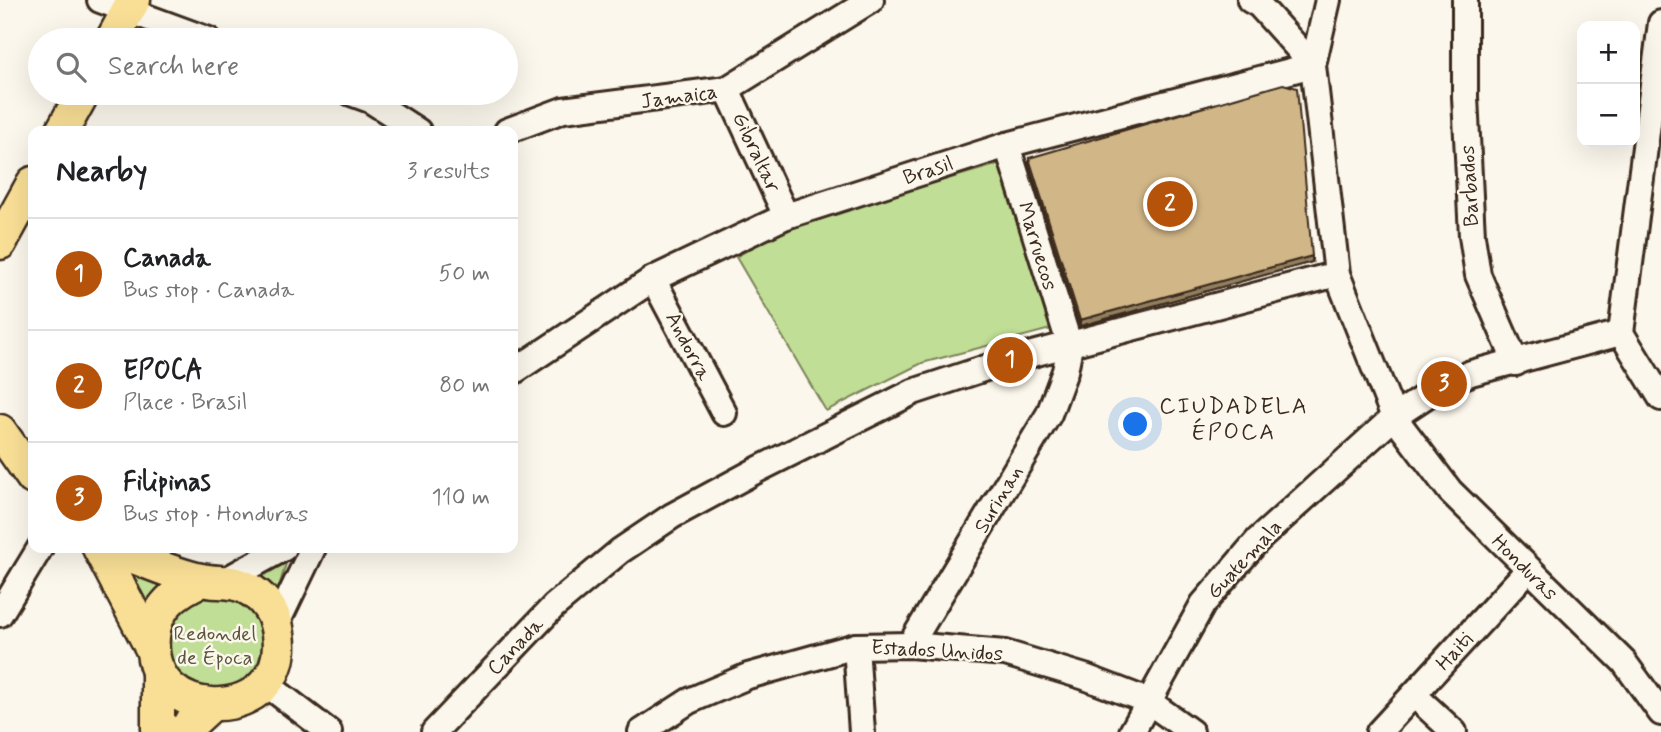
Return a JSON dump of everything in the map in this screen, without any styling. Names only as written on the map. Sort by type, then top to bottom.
[{"type":"main road","points":[[115,28],[121,3]]},
{"type":"main road","points":[[65,126],[76,105]]},
{"type":"main road","points":[[0,243],[28,192]]},
{"type":"main road","points":[[0,431],[28,471]]},
{"type":"main road","points":[[102,553],[171,688],[189,700],[210,706],[231,704],[250,696],[265,683],[276,665],[280,644],[277,623],[257,594],[243,585],[214,580],[126,553]]},
{"type":"main road","points":[[158,732],[154,626],[164,605],[180,589],[214,580]]},
{"type":"main road","points":[[182,732],[210,706]]},
{"type":"street","name":"Jamaica","points":[[518,127],[564,110],[727,89],[871,0]]},
{"type":"street","points":[[1250,0],[1259,5],[1313,65]]},
{"type":"street","points":[[1313,65],[1328,0]]},
{"type":"street","name":"Barbados","points":[[1465,0],[1465,97],[1472,236],[1478,275],[1516,363]]},
{"type":"street","points":[[121,3],[180,28]]},
{"type":"street","points":[[1661,23],[1621,333],[1661,398]]},
{"type":"street","name":"Brasil","points":[[518,369],[653,279],[786,216],[1007,145],[1313,65]]},
{"type":"street","name":"Honduras","points":[[1313,65],[1337,274],[1394,417],[1450,491],[1623,662],[1661,713]]},
{"type":"street","name":"Gibraltar","points":[[727,89],[786,216]]},
{"type":"street","points":[[378,105],[410,126]]},
{"type":"street","name":"Marruecos","points":[[1007,145],[1070,346]]},
{"type":"street","name":"Canada","points":[[434,732],[554,606],[620,551],[672,516],[913,392],[1010,360],[1337,274]]},
{"type":"street","name":"Andorra","points":[[653,279],[724,413]]},
{"type":"street","name":"Guatemala","points":[[1132,732],[1203,604],[1258,540],[1394,417],[1444,384],[1471,373],[1621,333]]},
{"type":"street","name":"Surinan","points":[[910,645],[1049,414],[1065,371],[1070,346]]},
{"type":"street","points":[[0,614],[37,553]]},
{"type":"street","points":[[214,580],[273,553]]},
{"type":"street","points":[[277,623],[311,553]]},
{"type":"street","name":"Haiti","points":[[1379,732],[1528,570]]},
{"type":"street","name":"Estados Unidos","points":[[641,732],[689,701],[748,676],[856,646],[910,645],[1005,653],[1085,677],[1148,701],[1191,732]]},
{"type":"street","points":[[856,646],[862,732]]},
{"type":"street","points":[[265,683],[329,732]]},
{"type":"street","points":[[1414,695],[1454,732]]},
{"type":"green space","points":[[1006,162],[1058,327],[922,363],[826,411],[736,257],[793,224]]},
{"type":"green space","points":[[289,554],[275,599],[244,575]]},
{"type":"green space","points":[[118,564],[176,579],[155,594],[143,617]]},
{"type":"green space","name":"Redondel de Época","points":[[203,596],[228,596],[250,608],[258,617],[266,641],[256,676],[215,696],[175,676],[167,649],[166,638],[172,620],[189,604]]},
{"type":"building","points":[[1283,84],[1297,88],[1312,256],[1080,320],[1029,158]]},
{"type":"place","name":"EPOCA","points":[[1170,204]]},
{"type":"place","name":"Canada","points":[[1010,360]]},
{"type":"place","name":"Filipinas","points":[[1444,384]]},
{"type":"district","name":"CIUDADELA ÉPOCA","points":[[1234,418]]}]
